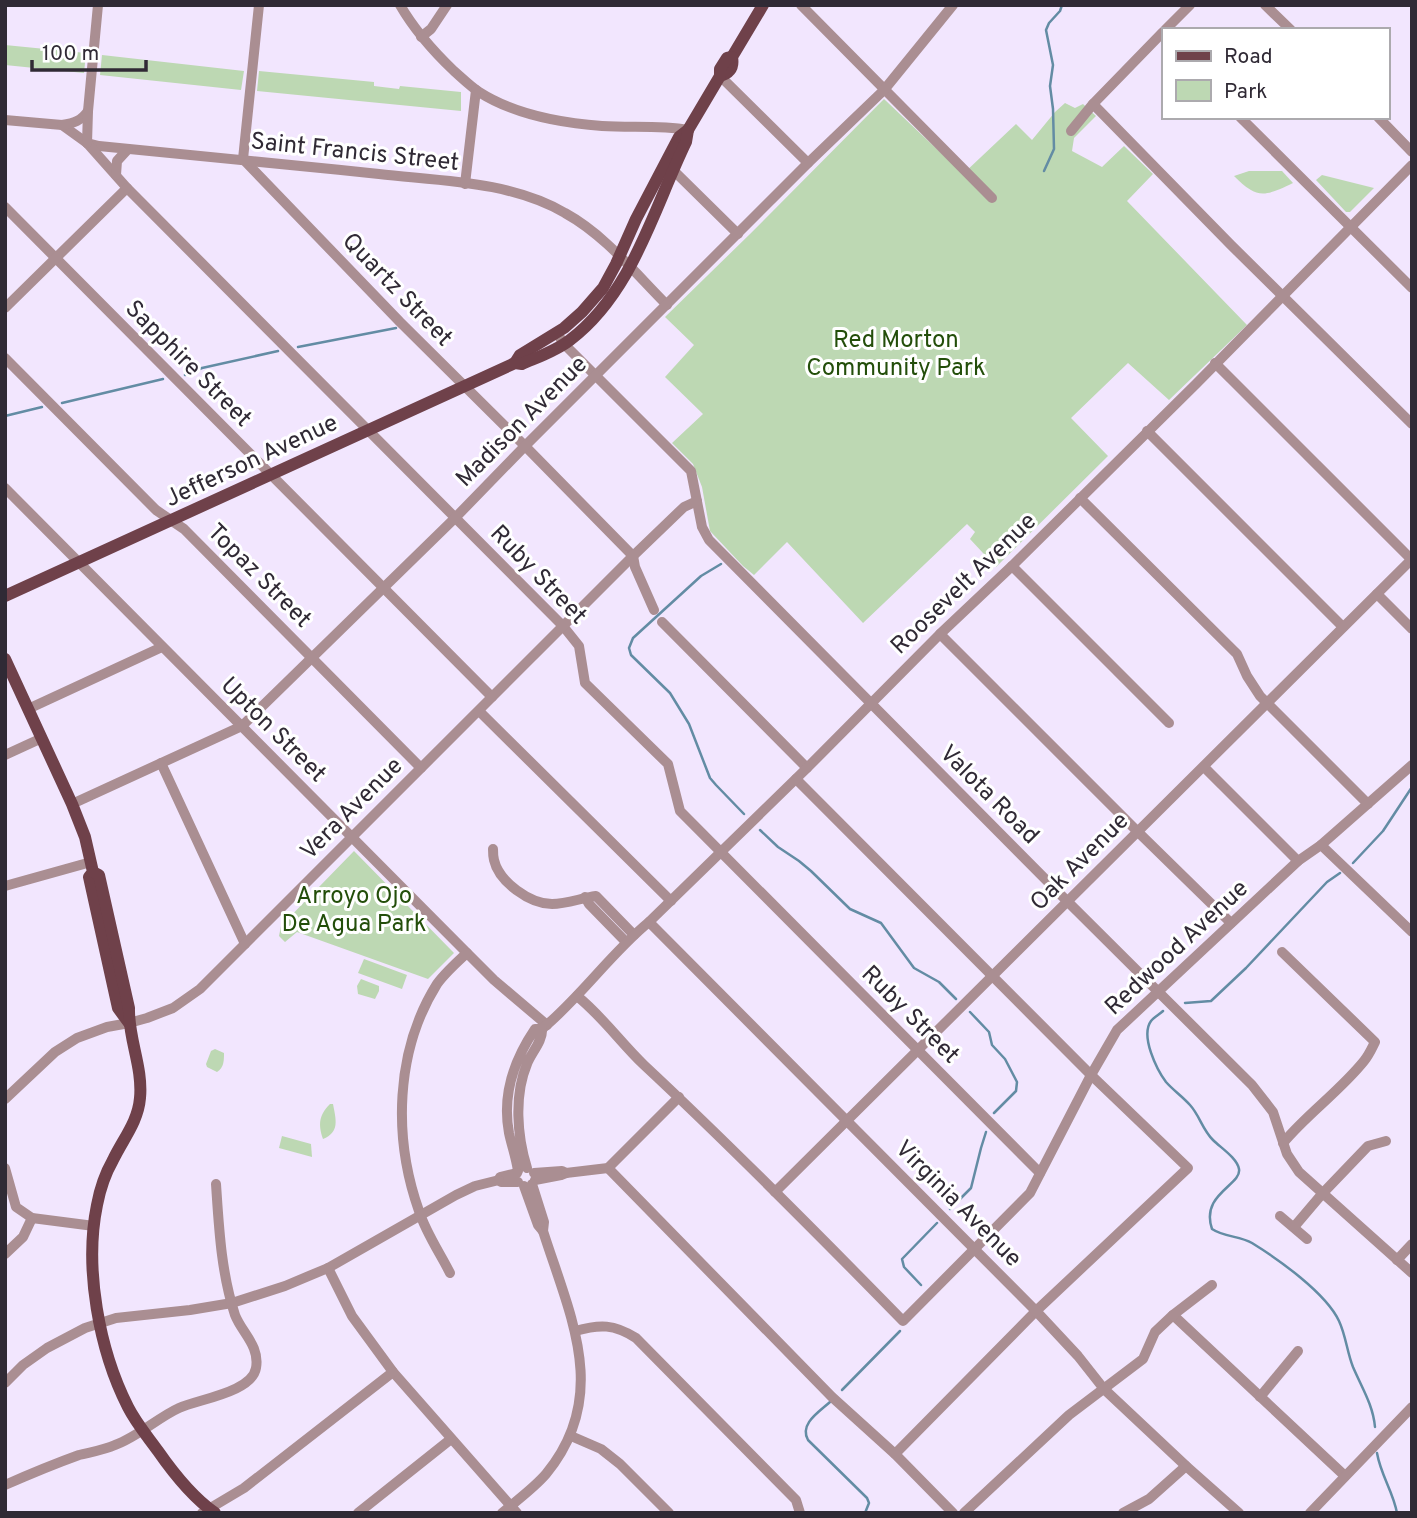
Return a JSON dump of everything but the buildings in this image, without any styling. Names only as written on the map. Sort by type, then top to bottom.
[{"type":"main road","name":"Jefferson Avenue","points":[[561,338],[603,288],[680,137],[688,130],[720,76],[720,69],[727,58],[732,57],[763,5]]},
{"type":"main road","name":"Jefferson Avenue","points":[[5,596],[515,363],[522,364],[561,338],[587,326],[611,299],[630,268],[687,142],[688,130]]},
{"type":"main road","points":[[5,659],[85,837],[92,867],[89,877],[118,1008],[129,1023],[140,1085],[138,1114],[104,1179],[97,1205],[93,1256],[100,1322],[112,1367],[129,1409],[172,1472],[209,1512]]},
{"type":"street","points":[[87,143],[98,5]]},
{"type":"street","points":[[243,159],[259,5]]},
{"type":"street","points":[[400,5],[431,50],[476,90],[515,108],[552,119],[605,126],[688,130]]},
{"type":"street","points":[[421,37],[432,29],[447,5]]},
{"type":"street","points":[[801,5],[992,198]]},
{"type":"street","name":"Madison Avenue","points":[[72,804],[242,726],[455,518],[884,90],[953,5]]},
{"type":"street","points":[[1169,28],[1190,5]]},
{"type":"street","points":[[1265,5],[1289,28]]},
{"type":"street","points":[[1071,131],[1093,104],[1162,35]]},
{"type":"street","points":[[720,76],[808,163]]},
{"type":"street","points":[[466,184],[476,90]]},
{"type":"street","points":[[1093,104],[1412,424]]},
{"type":"street","points":[[5,120],[73,124],[82,120],[88,111]]},
{"type":"street","points":[[1242,119],[1412,289]]},
{"type":"street","points":[[1380,119],[1412,152]]},
{"type":"street","name":"Saint Francis Street","points":[[62,125],[87,143],[512,191],[565,213],[595,233],[667,305]]},
{"type":"street","name":"Ruby Street","points":[[87,143],[127,188],[563,626],[579,646],[585,683],[668,764],[680,811],[1040,1172]]},
{"type":"street","points":[[116,175],[117,161],[128,149]]},
{"type":"street","name":"Quartz Street","points":[[243,159],[400,322],[633,556]]},
{"type":"street","name":"Roosevelt Avenue","points":[[510,1510],[545,1475],[571,1436],[581,1381],[581,1358],[575,1331],[543,1231],[538,1225],[525,1177],[519,1139],[521,1080],[545,1027],[630,939],[1196,384],[1412,164]]},
{"type":"street","points":[[673,170],[738,234]]},
{"type":"street","points":[[5,308],[127,188]]},
{"type":"street","name":"Sapphire Street","points":[[5,207],[492,697]]},
{"type":"street","name":"Valota Road","points":[[561,338],[691,471],[702,527],[709,540],[1252,1085],[1273,1112],[1287,1154],[1299,1172],[1412,1273]]},
{"type":"street","name":"Topaz Street","points":[[5,358],[156,510],[184,529],[421,768]]},
{"type":"street","points":[[1215,363],[1411,559]]},
{"type":"street","points":[[1147,431],[1343,627]]},
{"type":"street","name":"Upton Street","points":[[5,488],[494,980],[545,1027]]},
{"type":"street","points":[[1080,498],[1237,654],[1260,696],[1368,804]]},
{"type":"street","name":"Vera Avenue","points":[[5,1099],[55,1052],[77,1038],[173,1008],[200,989],[633,556],[684,507],[696,501]]},
{"type":"street","points":[[633,556],[635,568],[654,610]]},
{"type":"street","name":"Oak Avenue","points":[[775,1192],[1411,559]]},
{"type":"street","points":[[1012,566],[1169,723]]},
{"type":"street","points":[[1377,594],[1412,629]]},
{"type":"street","points":[[662,622],[807,768]]},
{"type":"street","points":[[940,635],[1231,923]]},
{"type":"street","points":[[28,709],[162,647]]},
{"type":"street","points":[[479,710],[671,901]]},
{"type":"street","points":[[5,755],[42,738]]},
{"type":"street","points":[[161,764],[244,944]]},
{"type":"street","points":[[1204,767],[1298,861]]},
{"type":"street","name":"Redwood Avenue","points":[[775,1192],[903,1321],[1031,1193],[1116,1030],[1298,861],[1321,845],[1411,767]]},
{"type":"street","points":[[796,779],[1091,1075],[1188,1168],[1036,1311],[895,1454]]},
{"type":"street","points":[[1321,845],[1412,932]]},
{"type":"street","points":[[493,849],[494,862],[499,871],[509,884],[524,896],[539,903],[554,904],[596,896],[630,939]]},
{"type":"street","points":[[5,886],[92,867]]},
{"type":"street","name":"Virginia Avenue","points":[[649,922],[1036,1311],[1104,1389],[1239,1513]]},
{"type":"street","points":[[1282,951],[1376,1042],[1365,1060],[1283,1143]]},
{"type":"street","points":[[450,1273],[420,1215],[405,1162],[401,1123],[404,1074],[421,1017],[438,982],[467,953]]},
{"type":"street","points":[[577,996],[775,1192]]},
{"type":"street","points":[[5,1383],[23,1365],[65,1336],[116,1318],[232,1303],[285,1286],[328,1268],[420,1215],[475,1186],[499,1180],[500,1177],[561,1175],[608,1168],[679,1097]]},
{"type":"street","points":[[1294,1227],[1368,1146],[1386,1141]]},
{"type":"street","points":[[5,1168],[16,1207],[32,1218],[94,1226]]},
{"type":"street","points":[[608,1168],[832,1397],[895,1454],[953,1513]]},
{"type":"street","points":[[5,1485],[80,1455],[116,1445],[179,1408],[227,1392],[244,1385],[252,1378],[256,1369],[255,1349],[239,1325],[232,1303],[221,1252],[216,1184]]},
{"type":"street","points":[[1280,1216],[1307,1239]]},
{"type":"street","points":[[5,1254],[23,1237],[32,1218]]},
{"type":"street","points":[[1397,1259],[1412,1244]]},
{"type":"street","points":[[328,1268],[352,1316],[393,1372],[510,1510]]},
{"type":"street","points":[[964,1513],[1069,1415],[1143,1359],[1155,1332],[1212,1285]]},
{"type":"street","points":[[1173,1315],[1345,1476]]},
{"type":"street","points":[[575,1331],[605,1325],[623,1329],[636,1338],[796,1500],[800,1513]]},
{"type":"street","points":[[1260,1397],[1298,1351]]},
{"type":"street","points":[[209,1512],[393,1372]]},
{"type":"street","points":[[1310,1513],[1412,1407]]},
{"type":"street","points":[[571,1436],[601,1449],[669,1513]]},
{"type":"street","points":[[358,1513],[451,1439]]},
{"type":"street","points":[[1123,1513],[1149,1499],[1185,1466]]},
{"type":"green space","points":[[5,45],[86,53],[84,73],[5,65]]},
{"type":"green space","points":[[102,55],[244,71],[241,90],[100,75]]},
{"type":"green space","points":[[259,71],[374,82],[374,86],[399,89],[400,86],[461,92],[461,111],[257,91]]},
{"type":"green space","name":"Red Morton Community Park","points":[[884,99],[963,174],[1016,124],[1032,140],[1065,103],[1075,108],[1083,104],[1096,116],[1074,138],[1072,151],[1102,167],[1124,146],[1153,174],[1127,201],[1247,325],[1169,400],[1128,363],[1071,418],[1108,456],[996,567],[970,539],[975,532],[967,524],[863,623],[787,542],[754,575],[710,531],[702,487],[693,464],[672,443],[703,414],[665,377],[694,345],[665,317]]},
{"type":"green space","points":[[1249,171],[1282,171],[1293,183],[1268,193],[1255,192],[1234,176]]},
{"type":"green space","points":[[1322,175],[1374,188],[1350,212],[1346,212],[1316,180]]},
{"type":"green space","name":"Arroyo Ojo De Agua Park","points":[[354,851],[454,953],[428,979],[297,932],[285,942],[279,936],[281,926]]},
{"type":"green space","points":[[364,959],[407,975],[402,989],[358,973]]},
{"type":"green space","points":[[361,979],[379,986],[375,999],[358,994],[357,986]]},
{"type":"green space","points":[[215,1049],[224,1053],[224,1061],[217,1072],[206,1064],[211,1051]]},
{"type":"green space","points":[[330,1104],[333,1104],[336,1125],[332,1133],[323,1139],[320,1120]]},
{"type":"green space","points":[[282,1136],[311,1144],[312,1157],[279,1148]]},
{"type":"waterway","points":[[1044,171],[1054,149],[1050,86],[1053,65],[1046,30],[1062,5]]},
{"type":"waterway","points":[[298,347],[396,328]]},
{"type":"waterway","points":[[185,375],[202,368],[278,351]]},
{"type":"waterway","points":[[62,403],[163,379]]},
{"type":"waterway","points":[[5,416],[42,407]]},
{"type":"waterway","points":[[721,564],[701,576],[633,638],[629,648],[631,655],[670,693],[689,724],[710,778],[744,814]]},
{"type":"waterway","points":[[1353,863],[1383,831],[1412,787]]},
{"type":"waterway","points":[[760,830],[811,871],[850,909],[881,923],[914,968],[939,982],[956,999]]},
{"type":"waterway","points":[[1185,1003],[1211,1001],[1327,882],[1340,873]]},
{"type":"waterway","points":[[1163,1011],[1152,1020],[1147,1035],[1158,1070],[1166,1082],[1190,1105],[1209,1136],[1232,1157],[1239,1169],[1238,1175],[1212,1207],[1212,1229],[1252,1243],[1288,1267],[1324,1299],[1339,1321],[1353,1367],[1370,1404],[1375,1427]]},
{"type":"waterway","points":[[970,1012],[989,1032],[992,1045],[1005,1059],[1017,1082],[1016,1091],[994,1113]]},
{"type":"waterway","points":[[950,1209],[971,1188],[986,1132]]},
{"type":"waterway","points":[[921,1285],[904,1267],[902,1259],[937,1223]]},
{"type":"waterway","points":[[842,1390],[900,1331]]},
{"type":"waterway","points":[[830,1402],[808,1424],[806,1434],[808,1440],[867,1498],[869,1503],[865,1513]]},
{"type":"waterway","points":[[1377,1453],[1397,1513]]}]
